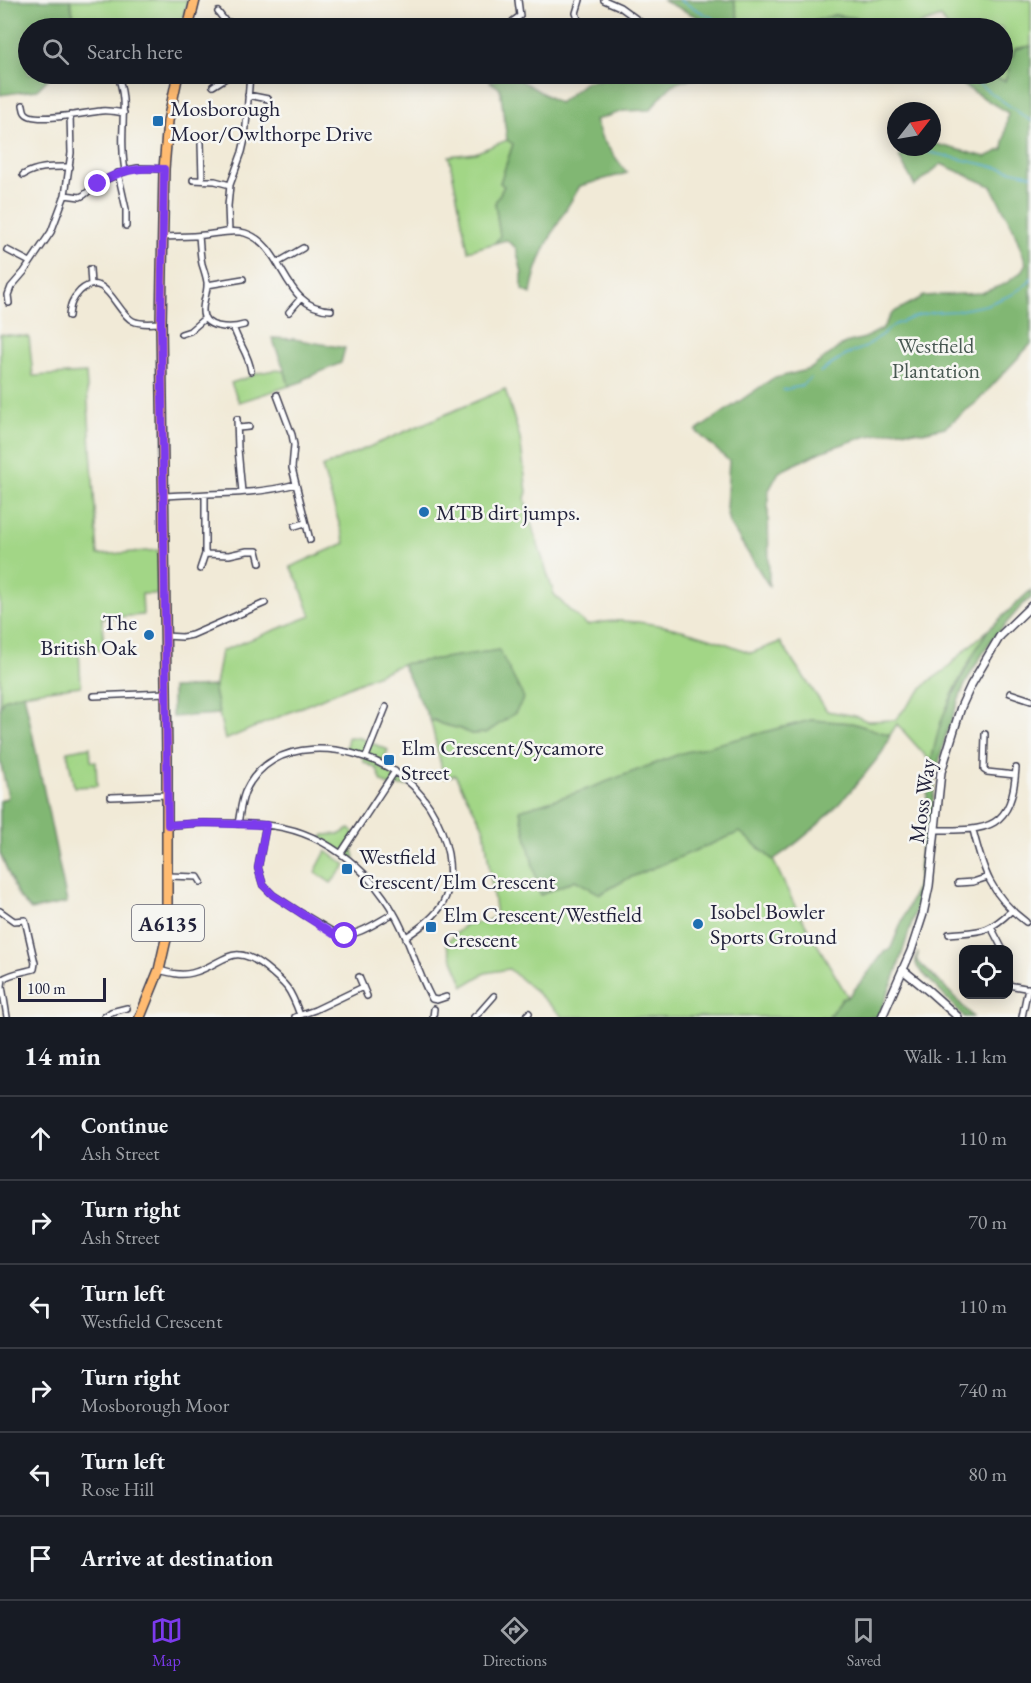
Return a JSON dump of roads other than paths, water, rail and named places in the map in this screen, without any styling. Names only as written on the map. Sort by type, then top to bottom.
[{"type":"main road","points":[[190,18],[195,0]]},
{"type":"main road","name":"A6135","points":[[140,1017],[159,970],[167,935],[168,795],[161,322],[164,169],[168,121],[176,84]]},
{"type":"street","points":[[518,0],[520,16]]},
{"type":"street","points":[[578,18],[576,13],[580,0]]},
{"type":"street","points":[[604,0],[620,7],[634,18]]},
{"type":"street","points":[[620,7],[622,0]]},
{"type":"street","points":[[218,12],[223,18]]},
{"type":"street","points":[[520,16],[526,18]]},
{"type":"street","points":[[120,84],[123,92],[125,171]]},
{"type":"street","points":[[229,232],[230,185],[245,139],[250,84]]},
{"type":"street","points":[[248,95],[268,99]]},
{"type":"street","points":[[23,105],[28,116],[103,111],[124,113]]},
{"type":"street","points":[[9,303],[8,295],[12,287],[51,231],[65,195],[70,167],[70,115]]},
{"type":"street","points":[[201,143],[202,179]]},
{"type":"street","points":[[23,175],[48,166],[70,167]]},
{"type":"street","points":[[65,195],[79,197],[84,195],[100,182],[125,171],[138,168],[164,169]]},
{"type":"street","points":[[118,173],[126,209],[126,226]]},
{"type":"street","points":[[193,180],[202,179],[230,185]]},
{"type":"street","points":[[162,237],[229,232],[244,232],[254,236],[264,244],[301,298],[319,308],[332,310]]},
{"type":"street","points":[[199,236],[207,285],[202,312],[205,318],[221,327],[234,329],[244,325]]},
{"type":"street","points":[[277,262],[303,248]]},
{"type":"street","points":[[7,250],[30,262]]},
{"type":"street","points":[[90,269],[91,285]]},
{"type":"street","points":[[207,285],[243,279]]},
{"type":"street","points":[[69,316],[74,297],[84,288],[97,285],[111,294],[129,320],[161,322]]},
{"type":"street","points":[[289,312],[301,298]]},
{"type":"street","points":[[181,333],[190,331],[205,318]]},
{"type":"street","points":[[234,329],[250,360],[251,371]]},
{"type":"street","points":[[277,395],[292,435],[294,445],[292,468],[310,540]]},
{"type":"street","points":[[237,419],[242,492]]},
{"type":"street","points":[[238,428],[249,427]]},
{"type":"street","points":[[162,496],[268,490],[296,484]]},
{"type":"street","points":[[200,569],[205,554],[205,495]]},
{"type":"street","points":[[295,526],[305,523]]},
{"type":"street","points":[[205,554],[229,555],[256,551],[260,562]]},
{"type":"street","points":[[165,636],[192,635],[265,603]]},
{"type":"street","name":"Moss Way","points":[[882,1017],[903,970],[923,914],[929,886],[942,771],[961,707],[971,685],[1000,636],[1031,606]]},
{"type":"street","points":[[94,696],[166,693]]},
{"type":"street","points":[[1010,693],[1031,700]]},
{"type":"street","points":[[366,757],[386,707]]},
{"type":"street","points":[[935,830],[973,830],[989,825],[1002,816],[1012,799],[1015,772],[987,772],[984,770],[985,734]]},
{"type":"street","points":[[238,824],[246,791],[257,773],[271,762],[289,753],[334,749],[366,757],[394,771],[417,791],[433,812],[445,841],[449,863],[450,878],[440,909],[430,921],[406,937]]},
{"type":"street","points":[[341,853],[394,771]]},
{"type":"street","points":[[111,797],[168,795]]},
{"type":"street","points":[[168,825],[266,825],[302,833],[341,853],[369,879],[394,913],[432,999],[433,1017]]},
{"type":"street","points":[[266,825],[258,868],[263,885],[273,895],[338,935],[345,936],[361,931],[394,913]]},
{"type":"street","points":[[973,830],[981,863],[988,877],[1011,911],[1026,922]]},
{"type":"street","points":[[168,876],[198,877],[201,882]]},
{"type":"street","points":[[958,884],[988,877]]},
{"type":"street","points":[[0,911],[14,921],[25,920],[34,963],[34,969],[10,974],[3,979],[7,1017]]},
{"type":"street","points":[[949,934],[980,932],[991,927],[1011,911]]},
{"type":"street","points":[[991,927],[1000,945]]},
{"type":"street","points":[[159,970],[173,974],[192,973],[233,955],[249,956],[274,974],[289,989],[298,1016],[363,987]]},
{"type":"street","points":[[903,970],[958,1017]]},
{"type":"street","points":[[359,976],[367,996]]},
{"type":"street","points":[[1013,986],[1029,988],[1022,1017]]},
{"type":"street","points":[[474,1017],[494,996]]},
{"type":"street","points":[[434,1005],[446,997]]},
{"type":"street","points":[[104,1017],[111,1011],[127,1008]]},
{"type":"waterway","points":[[679,0],[712,18]]},
{"type":"waterway","points":[[978,84],[1031,121]]},
{"type":"waterway","points":[[941,155],[1031,175]]},
{"type":"waterway","points":[[820,372],[848,354],[866,347],[894,325],[919,315],[986,305],[1011,295],[1027,284],[1031,278]]},
{"type":"waterway","points":[[783,390],[801,386],[811,378]]},
{"type":"place","name":"Mosborough Moor/Owlthorpe Drive","points":[[158,121]]},
{"type":"place","name":"MTB dirt jumps.","points":[[424,512]]},
{"type":"place","name":"The British Oak","points":[[149,635]]},
{"type":"place","name":"Elm Crescent/Sycamore Street","points":[[389,760]]},
{"type":"place","name":"Westfield Crescent/Elm Crescent","points":[[347,869]]},
{"type":"place","name":"Isobel Bowler Sports Ground","points":[[698,924]]},
{"type":"place","name":"Elm Crescent/Westfield Crescent","points":[[431,927]]},
{"type":"park label","name":"Westfield Plantation","points":[[936,358]]}]
